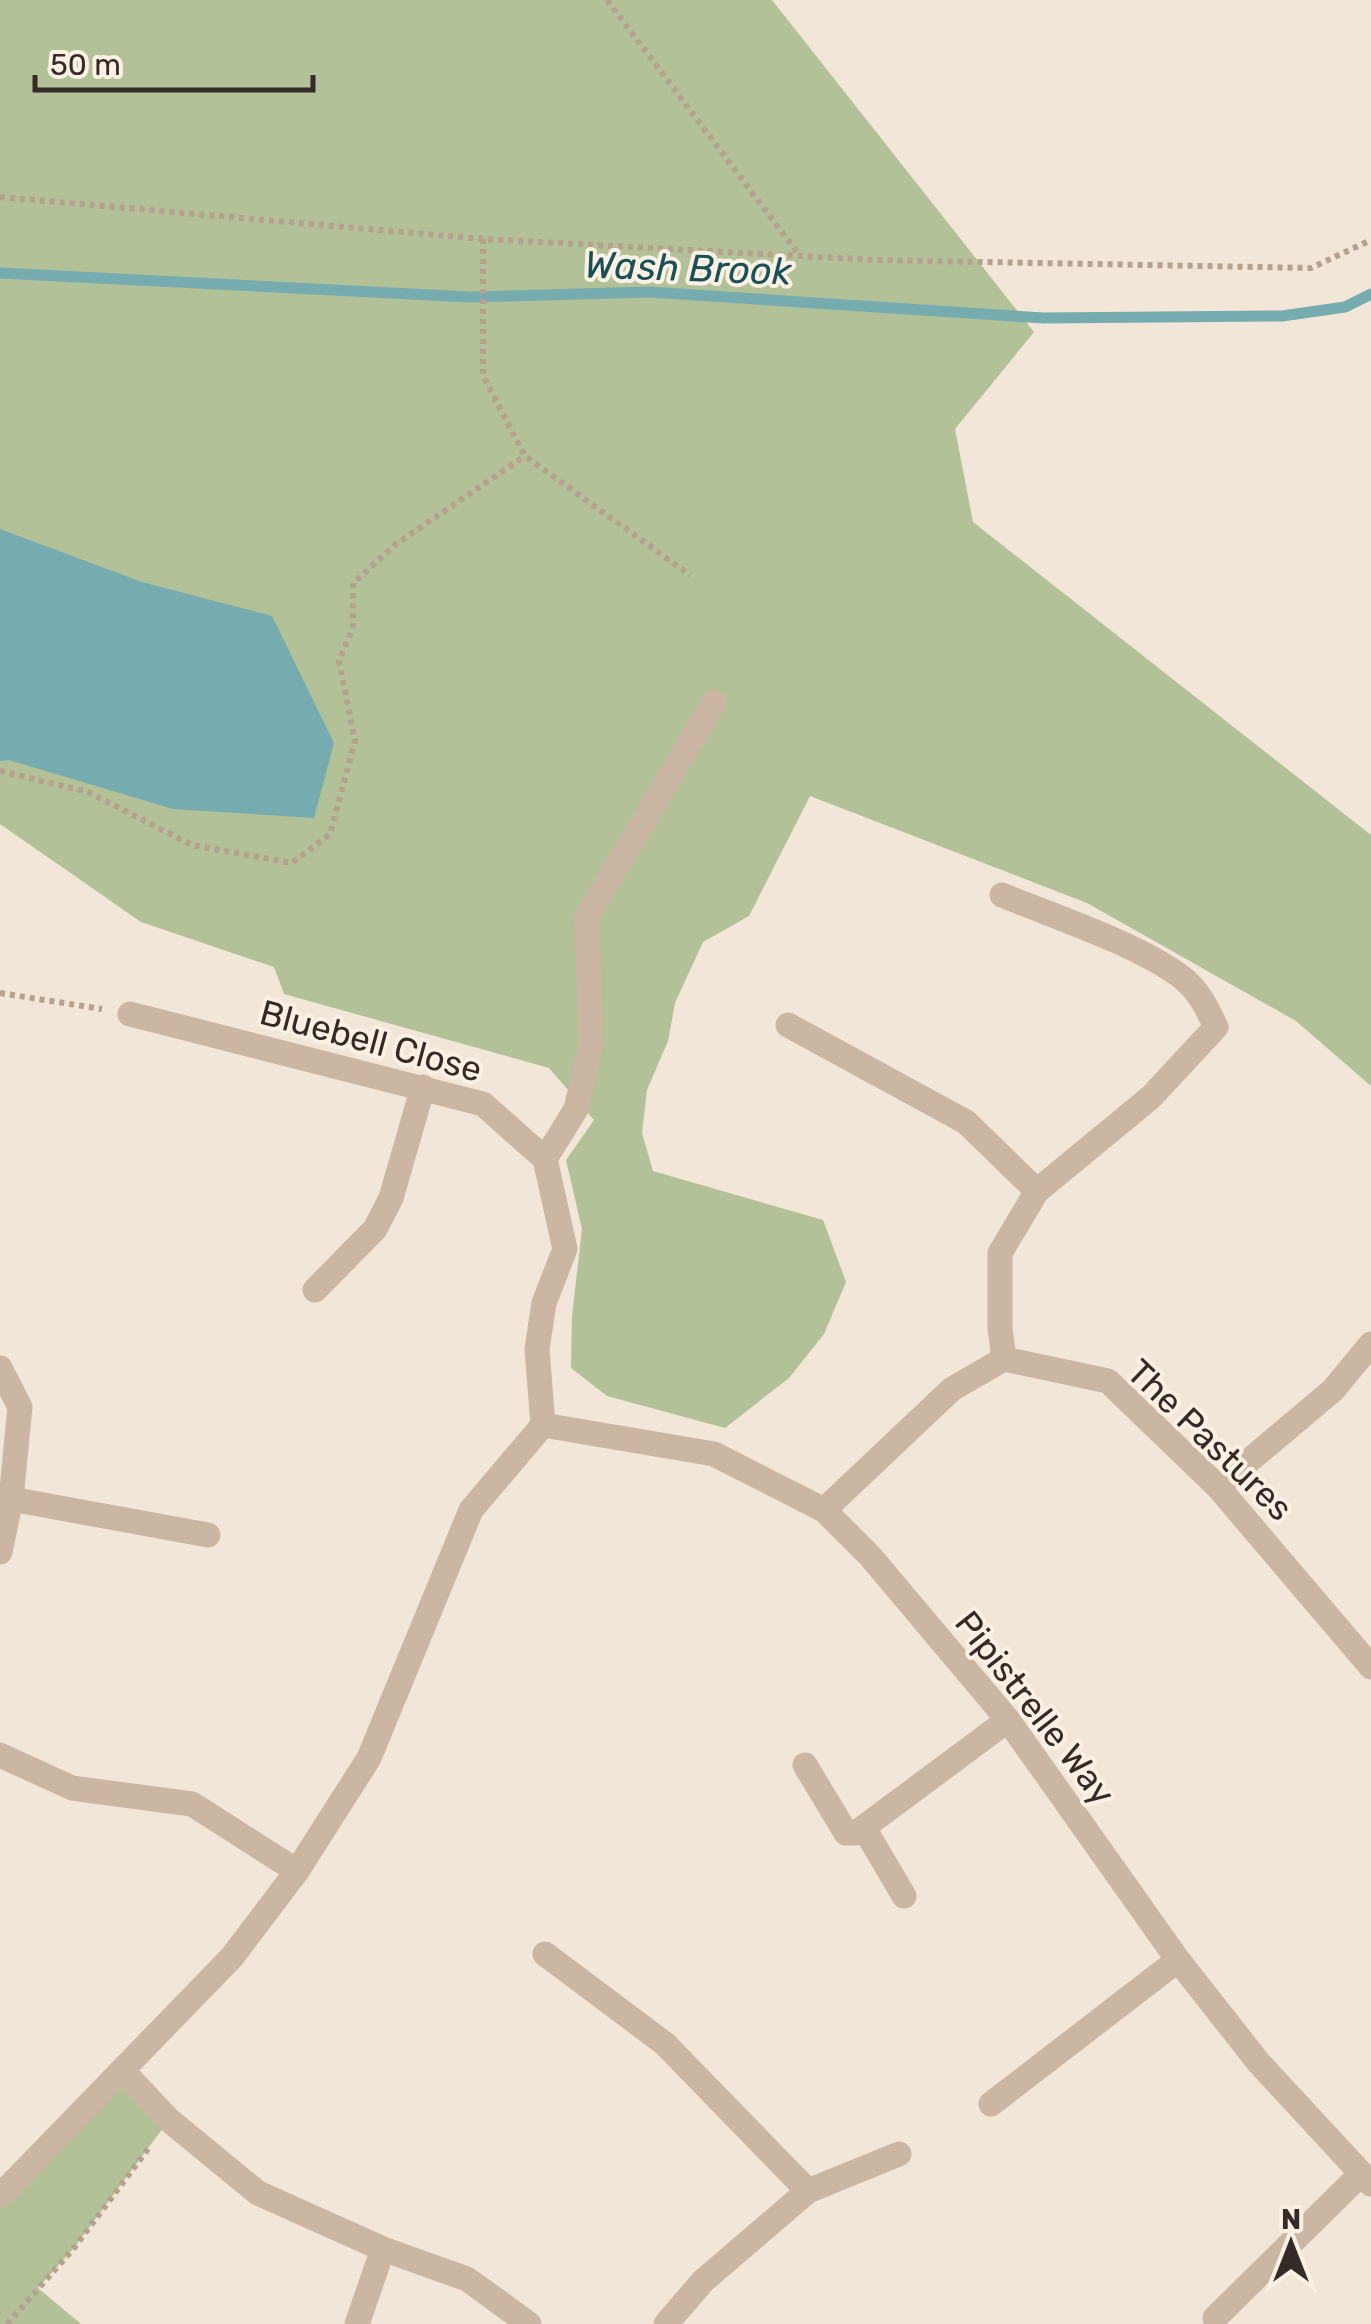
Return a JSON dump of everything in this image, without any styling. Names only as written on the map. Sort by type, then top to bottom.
[{"type":"street","points":[[0,2196],[232,1957],[297,1872],[369,1758],[470,1510],[543,1425],[537,1350],[544,1303],[564,1250],[546,1159],[576,1109],[591,1045],[587,917],[714,702]]},
{"type":"street","points":[[824,1510],[952,1389],[1004,1359],[1000,1252],[1037,1192],[1151,1097],[1216,1027],[1202,999],[1182,977],[1122,945],[1002,895]]},
{"type":"street","name":"Bluebell Close","points":[[130,1014],[483,1104],[546,1159]]},
{"type":"street","points":[[788,1026],[966,1122],[1037,1192]]},
{"type":"street","points":[[315,1290],[375,1229],[390,1198],[423,1087]]},
{"type":"street","points":[[1218,1487],[1333,1390],[1371,1344]]},
{"type":"street","name":"The Pastures","points":[[1004,1359],[1108,1381],[1218,1487],[1371,1666]]},
{"type":"street","points":[[0,1368],[20,1407],[11,1499],[0,1552]]},
{"type":"street","name":"Pipistrelle Way","points":[[543,1425],[714,1454],[824,1510],[870,1556],[1008,1720],[1178,1960],[1259,2064],[1366,2179]]},
{"type":"street","points":[[11,1499],[208,1534]]},
{"type":"street","points":[[806,1765],[846,1833],[856,1833],[1008,1720]]},
{"type":"street","points":[[0,1756],[72,1788],[192,1804],[297,1872]]},
{"type":"street","points":[[864,1828],[904,1896]]},
{"type":"street","points":[[545,1954],[664,2044],[808,2190]]},
{"type":"street","points":[[992,2104],[1178,1960]]},
{"type":"street","points":[[122,2070],[169,2120],[258,2193],[383,2248],[467,2279],[529,2324]]},
{"type":"street","points":[[666,2324],[703,2280],[808,2190],[900,2154]]},
{"type":"street","points":[[1215,2318],[1366,2179]]},
{"type":"street","points":[[357,2324],[383,2248]]},
{"type":"path","points":[[606,0],[800,256]]},
{"type":"path","points":[[0,198],[484,239],[800,256],[1310,268],[1371,240]]},
{"type":"path","points":[[484,239],[483,376],[526,456],[690,575]]},
{"type":"path","points":[[0,771],[88,792],[192,845],[292,862],[330,834],[355,741],[339,661],[353,628],[353,583],[396,544],[526,456]]},
{"type":"path","points":[[0,993],[130,1014]]},
{"type":"path","points":[[7,2324],[74,2248],[169,2120]]},
{"type":"green space","points":[[0,0],[772,0],[1034,332],[955,429],[973,522],[1371,835],[1371,1086],[1296,1021],[1087,903],[810,796],[749,916],[703,942],[675,1003],[668,1041],[647,1090],[642,1133],[653,1171],[823,1220],[846,1282],[824,1334],[789,1378],[725,1428],[607,1396],[571,1368],[572,1316],[582,1229],[566,1160],[594,1120],[549,1068],[284,994],[274,967],[141,922],[0,824]]},
{"type":"green space","points":[[122,2070],[169,2120],[74,2248],[38,2288],[81,2324],[0,2324],[0,2196]]},
{"type":"water","points":[[0,529],[142,582],[272,616],[334,743],[314,818],[173,809],[9,760],[0,761]]},
{"type":"waterway","name":"Wash Brook","points":[[0,273],[470,297],[649,292],[1044,318],[1282,316],[1345,307],[1371,294]]}]
